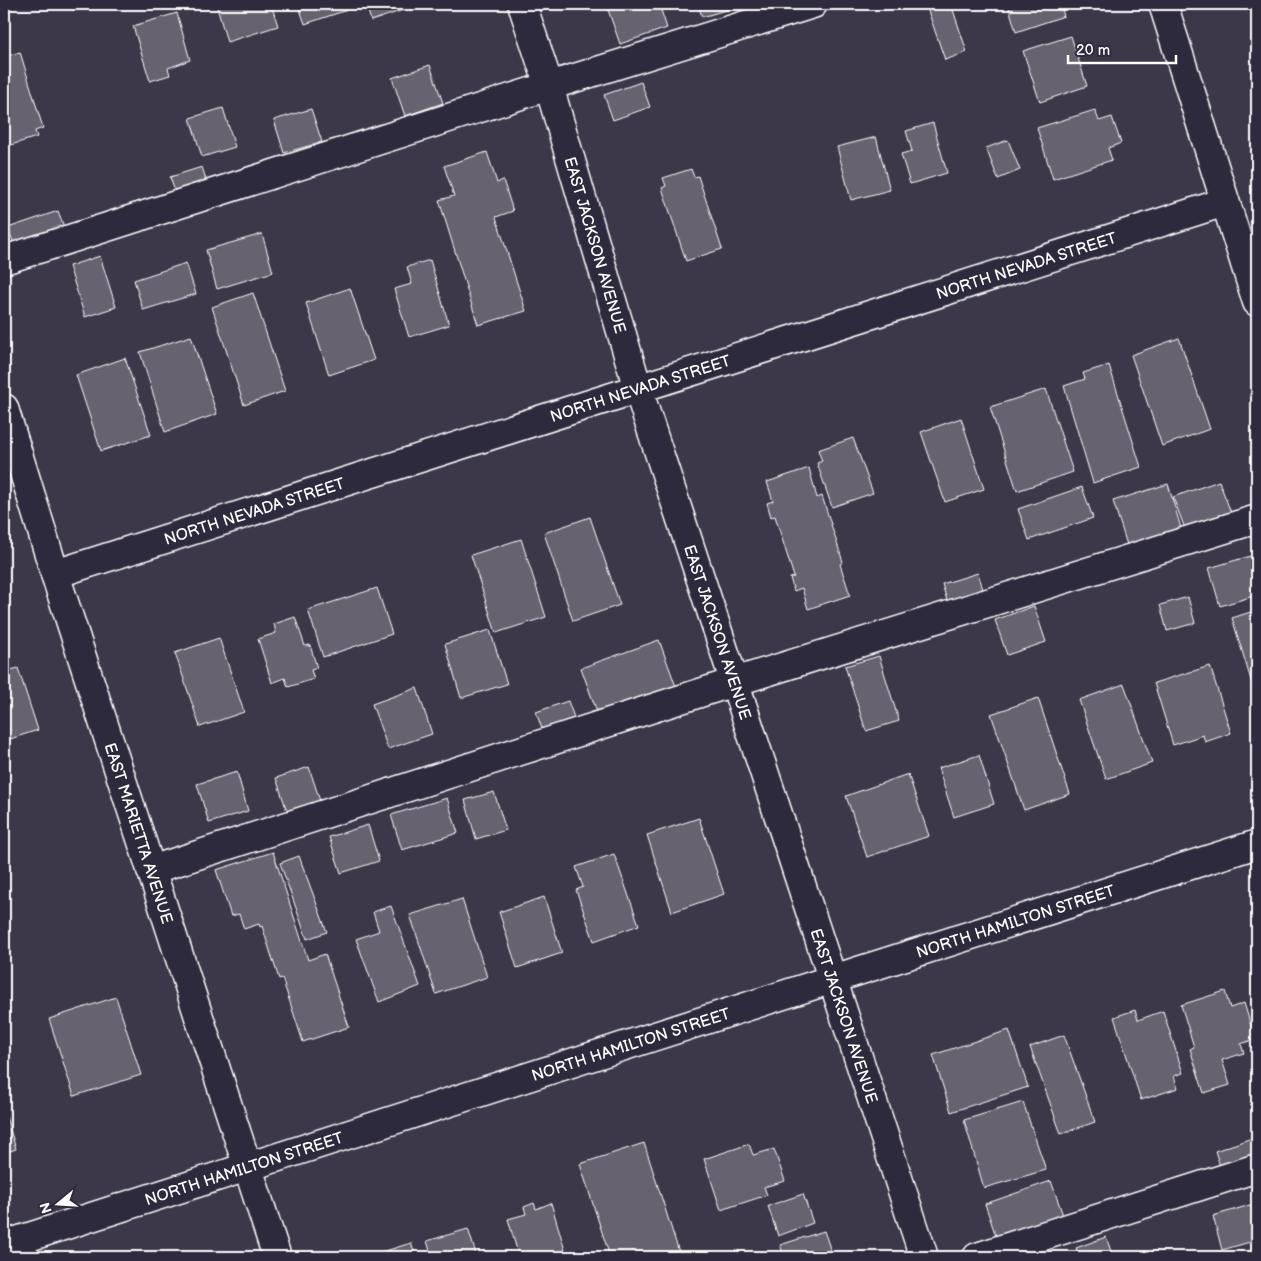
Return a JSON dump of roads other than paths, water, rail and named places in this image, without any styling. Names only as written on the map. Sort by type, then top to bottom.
[{"type":"street","name":"EAST JACKSON AVENUE","points":[[522,4],[549,86],[638,389],[924,1257]]},
{"type":"street","points":[[4,260],[813,4]]},
{"type":"street","points":[[1163,4],[1257,302]]},
{"type":"street","name":"NORTH NEVADA STREET","points":[[55,574],[1225,202]]},
{"type":"street","name":"EAST MARIETTA AVENUE","points":[[4,408],[55,574],[277,1257]]},
{"type":"street","points":[[151,870],[734,682],[1257,519]]},
{"type":"street","name":"NORTH HAMILTON STREET","points":[[4,1245],[1257,844]]},
{"type":"street","points":[[977,1257],[1257,1168]]}]
